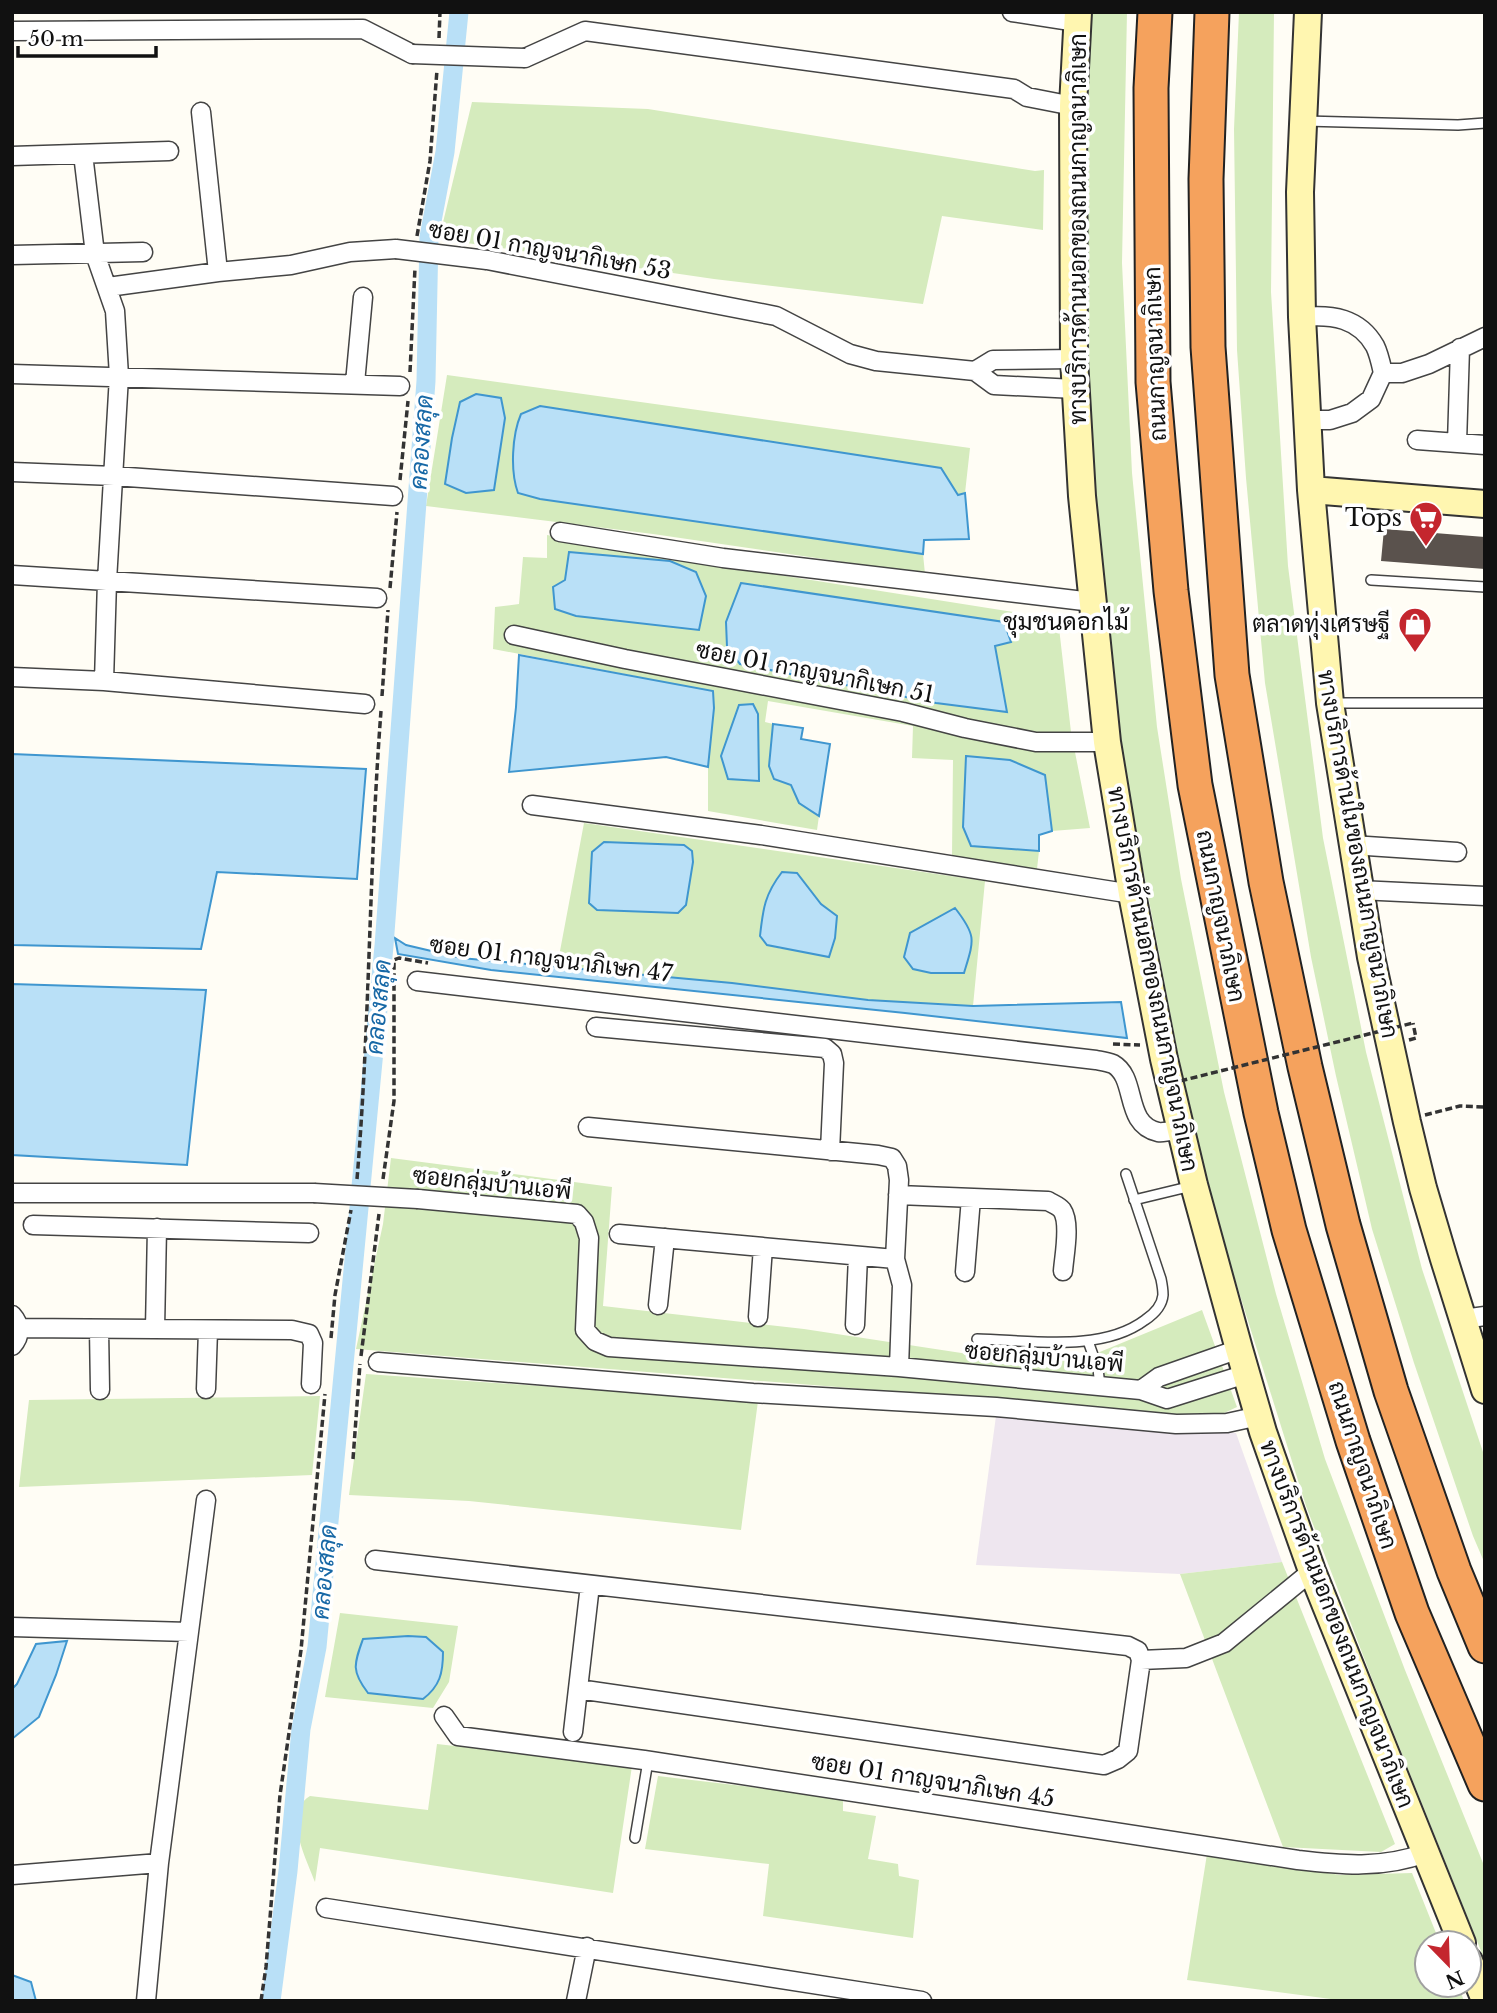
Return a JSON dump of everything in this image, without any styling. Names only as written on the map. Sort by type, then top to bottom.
[{"type":"highway","name":"ถนนกาญจนาภิเษก","points":[[1156,12],[1151,88],[1153,382],[1171,591],[1195,785],[1261,1114],[1289,1230],[1353,1441],[1412,1613],[1485,1784]]},
{"type":"highway","points":[[1212,12],[1206,179],[1208,347],[1232,674],[1262,856],[1305,1067],[1343,1226],[1391,1391],[1454,1571],[1485,1646]]},
{"type":"main road","name":"ทางบริการด้านในของถนนกาญจนาภิเษก","points":[[1308,12],[1300,192],[1302,317],[1311,490],[1330,703],[1371,957],[1407,1122],[1423,1188],[1474,1317],[1485,1390]]},
{"type":"main road","name":"ทางบริการด้านนอกของถนนกาญจนาภิเษก","points":[[1078,17],[1073,106],[1074,359],[1092,602],[1107,742],[1132,894],[1161,1042],[1194,1185],[1259,1416],[1312,1571],[1456,1929]]},
{"type":"main road","points":[[1311,490],[1485,504]]},
{"type":"street","points":[[1012,12],[1078,17]]},
{"type":"street","points":[[12,31],[363,29],[412,54],[525,58],[585,30],[1014,89],[1027,97],[1073,106]]},
{"type":"street","points":[[201,112],[218,272]]},
{"type":"street","points":[[12,156],[169,151]]},
{"type":"street","points":[[83,154],[95,254],[115,311],[120,376],[107,580],[104,681]]},
{"type":"street","name":"ซอย 01 กาญจนากิเษก 53","points":[[107,287],[291,265],[350,252],[396,250],[487,260],[776,316],[850,354],[876,361],[975,371],[994,385],[1075,389]]},
{"type":"street","points":[[12,255],[143,252]]},
{"type":"street","points":[[355,383],[363,297]]},
{"type":"street","points":[[1302,317],[1323,315],[1358,325],[1375,347],[1383,373],[1371,399],[1352,413],[1331,420],[1307,420]]},
{"type":"street","points":[[1383,373],[1402,373],[1485,337]]},
{"type":"street","points":[[1457,443],[1460,348]]},
{"type":"street","name":"ซอย 01 กาญจนากิเษก 53","points":[[975,371],[993,360],[1074,359]]},
{"type":"street","points":[[12,374],[406,384]]},
{"type":"street","points":[[1417,440],[1485,445]]},
{"type":"street","points":[[12,472],[114,476],[397,497]]},
{"type":"street","points":[[560,532],[723,558],[1092,602]]},
{"type":"street","points":[[12,575],[385,598]]},
{"type":"street","name":"ซอย 01 กาญจนากิเษก 51","points":[[514,635],[903,712],[1036,742],[1107,742]]},
{"type":"street","points":[[12,677],[104,681],[365,704]]},
{"type":"street","points":[[532,805],[761,835],[1132,894]]},
{"type":"street","points":[[1352,845],[1457,852]]},
{"type":"street","points":[[1359,890],[1485,896]]},
{"type":"street","points":[[416,981],[1096,1060],[1113,1065],[1120,1071],[1139,1120],[1146,1126],[1160,1132],[1181,1129]]},
{"type":"street","points":[[596,1027],[825,1048],[832,1054],[834,1063],[830,1151]]},
{"type":"street","points":[[589,1127],[892,1158],[897,1166],[898,1195],[895,1259],[902,1285],[899,1367]]},
{"type":"street","name":"ซอยกลุ่มบ้านเอพี","points":[[12,1193],[314,1193],[575,1213],[585,1226],[589,1238],[584,1327],[589,1336],[604,1346],[899,1367],[1141,1390],[1167,1399],[1242,1362]]},
{"type":"street","points":[[898,1195],[1048,1201],[1061,1208],[1065,1217],[1063,1271]]},
{"type":"street","points":[[965,1272],[971,1198]]},
{"type":"street","points":[[33,1225],[309,1233]]},
{"type":"street","points":[[155,1329],[157,1228]]},
{"type":"street","points":[[619,1234],[895,1259]]},
{"type":"street","points":[[658,1305],[665,1238]]},
{"type":"street","points":[[758,1317],[763,1247]]},
{"type":"street","points":[[855,1325],[858,1256]]},
{"type":"street","points":[[12,1346],[18,1339],[16,1321],[99,1329],[292,1330],[309,1334],[313,1343],[318,1387]]},
{"type":"street","points":[[99,1329],[100,1390]]},
{"type":"street","points":[[206,1389],[208,1330]]},
{"type":"street","points":[[378,1362],[765,1393],[996,1407],[1176,1424],[1227,1423],[1259,1416]]},
{"type":"street","name":"ซอยกลุ่มบ้านเอพี","points":[[1141,1390],[1159,1377],[1242,1362]]},
{"type":"street","points":[[146,2001],[159,1863],[206,1500]]},
{"type":"street","points":[[375,1560],[1128,1646],[1138,1651],[1141,1660],[1128,1751],[1104,1765],[578,1689]]},
{"type":"street","points":[[1141,1660],[1186,1658],[1224,1643],[1312,1571]]},
{"type":"street","points":[[573,1732],[590,1585]]},
{"type":"street","points":[[12,1627],[189,1632]]},
{"type":"street","name":"ซอย 01 กาญจนาภิเษก 45","points":[[444,1716],[458,1736],[648,1761],[1298,1860],[1346,1865],[1378,1864],[1408,1860],[1425,1853]]},
{"type":"street","points":[[12,1874],[159,1863]]},
{"type":"street","points":[[326,1908],[922,2001]]},
{"type":"street","points":[[576,2001],[587,1947]]},
{"type":"lane","points":[[1304,121],[1458,125],[1485,123]]},
{"type":"lane","points":[[1371,580],[1485,587]]},
{"type":"lane","points":[[1330,703],[1485,703]]},
{"type":"lane","points":[[977,1339],[1088,1341],[1117,1335],[1156,1313],[1163,1296],[1161,1279],[1126,1174]]},
{"type":"lane","points":[[1135,1200],[1194,1185]]},
{"type":"lane","points":[[1088,1341],[1098,1369],[1100,1387]]},
{"type":"lane","points":[[635,1838],[648,1761]]},
{"type":"path","points":[[439,38],[440,12]]},
{"type":"path","points":[[416,244],[430,160],[438,65]]},
{"type":"path","points":[[355,1191],[369,966],[385,598],[397,497],[416,257]]},
{"type":"path","name":"ซอย 01 กาญจนาภิเษก 47","points":[[383,1182],[394,1101],[394,960],[399,958],[430,963]]},
{"type":"path","points":[[1160,1086],[1412,1023]]},
{"type":"path","points":[[1101,1042],[1136,1045],[1161,1042]]},
{"type":"path","points":[[1407,1122],[1448,1108],[1485,1107]]},
{"type":"path","points":[[330,1349],[335,1295],[352,1204]]},
{"type":"path","points":[[353,1459],[357,1393],[379,1209]]},
{"type":"path","points":[[261,2001],[280,1795],[301,1650],[318,1387]]},
{"type":"shaded area","points":[[996,1416],[1236,1433],[1282,1562],[1180,1574],[976,1565]]},
{"type":"green space","points":[[1090,12],[1127,12],[1122,263],[1132,473],[1157,727],[1181,879],[1224,1092],[1276,1294],[1325,1459],[1405,1670],[1485,1868],[1485,1961],[1483,1929],[1472,1929],[1306,1506],[1218,1225],[1179,1059],[1118,737],[1091,450],[1086,257]]},
{"type":"green space","points":[[1239,12],[1274,12],[1271,292],[1288,566],[1323,838],[1366,1052],[1422,1269],[1485,1458],[1485,1564],[1414,1363],[1372,1229],[1311,957],[1265,683],[1237,350],[1234,129]]},
{"type":"green space","points":[[472,102],[648,109],[1035,171],[1044,170],[1043,230],[942,216],[923,304],[714,279],[439,239]]},
{"type":"green space","points":[[447,375],[970,448],[965,493],[519,493],[540,499],[923,554],[925,574],[653,534],[426,506]]},
{"type":"green space","points":[[547,535],[709,564],[1058,619],[1071,732],[1090,828],[1052,831],[1044,775],[966,756],[963,827],[971,846],[1039,851],[1037,869],[952,856],[953,760],[912,758],[913,726],[768,701],[765,722],[773,724],[769,766],[774,779],[791,785],[799,803],[819,816],[817,830],[708,811],[713,691],[493,649],[495,607],[519,604],[523,557],[547,558]],"holes":[[[670,561],[696,572],[706,596],[699,630],[576,616],[555,609],[553,587],[565,580]],[[995,646],[1006,712],[936,703],[740,664]]]},
{"type":"green space","points":[[584,823],[985,881],[973,1006],[868,1000],[557,967]],"holes":[[[797,873],[821,904],[837,916],[782,949],[767,945],[760,936]]]},
{"type":"green space","points":[[391,1158],[612,1187],[603,1306],[804,1329],[968,1354],[1090,1356],[1202,1310],[1237,1407],[1222,1414],[1184,1417],[1052,1404],[356,1349],[383,1224]]},
{"type":"green space","points":[[366,1374],[758,1401],[741,1530],[469,1501],[349,1495]]},
{"type":"green space","points":[[320,1396],[312,1475],[19,1487],[29,1400]]},
{"type":"green space","points":[[1282,1562],[1395,1844],[1381,1852],[1283,1847],[1180,1574]]},
{"type":"green space","points":[[340,1613],[458,1626],[449,1682],[433,1708],[325,1697]]},
{"type":"green space","points":[[437,1744],[632,1766],[613,1893],[320,1848],[315,1882],[302,1849],[297,1824],[302,1804],[310,1796],[428,1810]]},
{"type":"green space","points":[[658,1776],[843,1798],[843,1811],[876,1816],[868,1859],[898,1864],[899,1876],[919,1880],[913,1938],[763,1916],[769,1864],[645,1849]]},
{"type":"green space","points":[[1207,1854],[1340,1875],[1412,1873],[1434,1929],[1413,1929],[1413,1999],[1464,2001],[1346,2001],[1187,1980]]},
{"type":"water","points":[[476,394],[501,398],[505,418],[494,490],[466,493],[445,484],[460,402]]},
{"type":"water","points":[[540,406],[941,468],[958,495],[965,493],[969,539],[924,540],[923,554],[540,499],[518,493],[513,464],[518,423],[521,414]]},
{"type":"water","points":[[569,552],[670,561],[696,572],[706,596],[699,630],[576,616],[555,609],[553,587],[565,580]]},
{"type":"water","points":[[741,583],[1004,622],[1011,642],[995,646],[1007,712],[936,703],[740,664],[727,647],[726,622]]},
{"type":"water","points":[[519,655],[713,691],[714,708],[708,767],[666,757],[509,772]]},
{"type":"water","points":[[753,704],[758,714],[759,781],[728,779],[721,756],[739,705]]},
{"type":"water","points":[[773,724],[803,728],[801,739],[830,744],[819,816],[799,803],[791,785],[774,779],[769,766]]},
{"type":"water","points":[[12,754],[366,769],[357,879],[217,872],[201,949],[12,945]]},
{"type":"water","points":[[966,756],[1010,760],[1045,775],[1052,831],[1039,835],[1039,851],[971,846],[963,827]]},
{"type":"water","points":[[604,842],[684,845],[692,851],[693,862],[686,905],[678,913],[597,910],[589,903],[592,852]]},
{"type":"water","points":[[782,872],[797,873],[821,904],[837,916],[835,938],[829,957],[767,945],[760,936],[766,902]]},
{"type":"water","points":[[955,908],[967,925],[972,939],[964,973],[931,973],[913,969],[904,957],[910,933]]},
{"type":"water","points":[[395,938],[406,945],[461,958],[732,983],[868,1000],[973,1006],[1121,1002],[1127,1038],[491,970],[398,954]]},
{"type":"water","points":[[12,984],[206,990],[187,1165],[12,1155]]},
{"type":"water","points":[[426,1637],[443,1652],[437,1684],[423,1699],[368,1693],[359,1679],[356,1667],[363,1639]]},
{"type":"water","points":[[67,1641],[39,1717],[12,1739],[12,1689],[36,1644]]},
{"type":"water","points":[[12,1975],[31,1982],[36,2001],[12,2001]]},
{"type":"building","name":"Tops","points":[[1384,529],[1485,537],[1485,569],[1381,561]]},
{"type":"waterway","name":"คลองสลุด","points":[[271,2001],[288,1871],[301,1729],[317,1647],[384,946],[426,381],[429,237],[445,152],[459,12]]},
{"type":"place","name":"Tops","points":[[1426,548]]},
{"type":"place","name":"ตลาดทุ่งเศรษฐี","points":[[1415,654]]},
{"type":"district","name":"ชุมชนดอกไม้","points":[[1066,621]]}]
